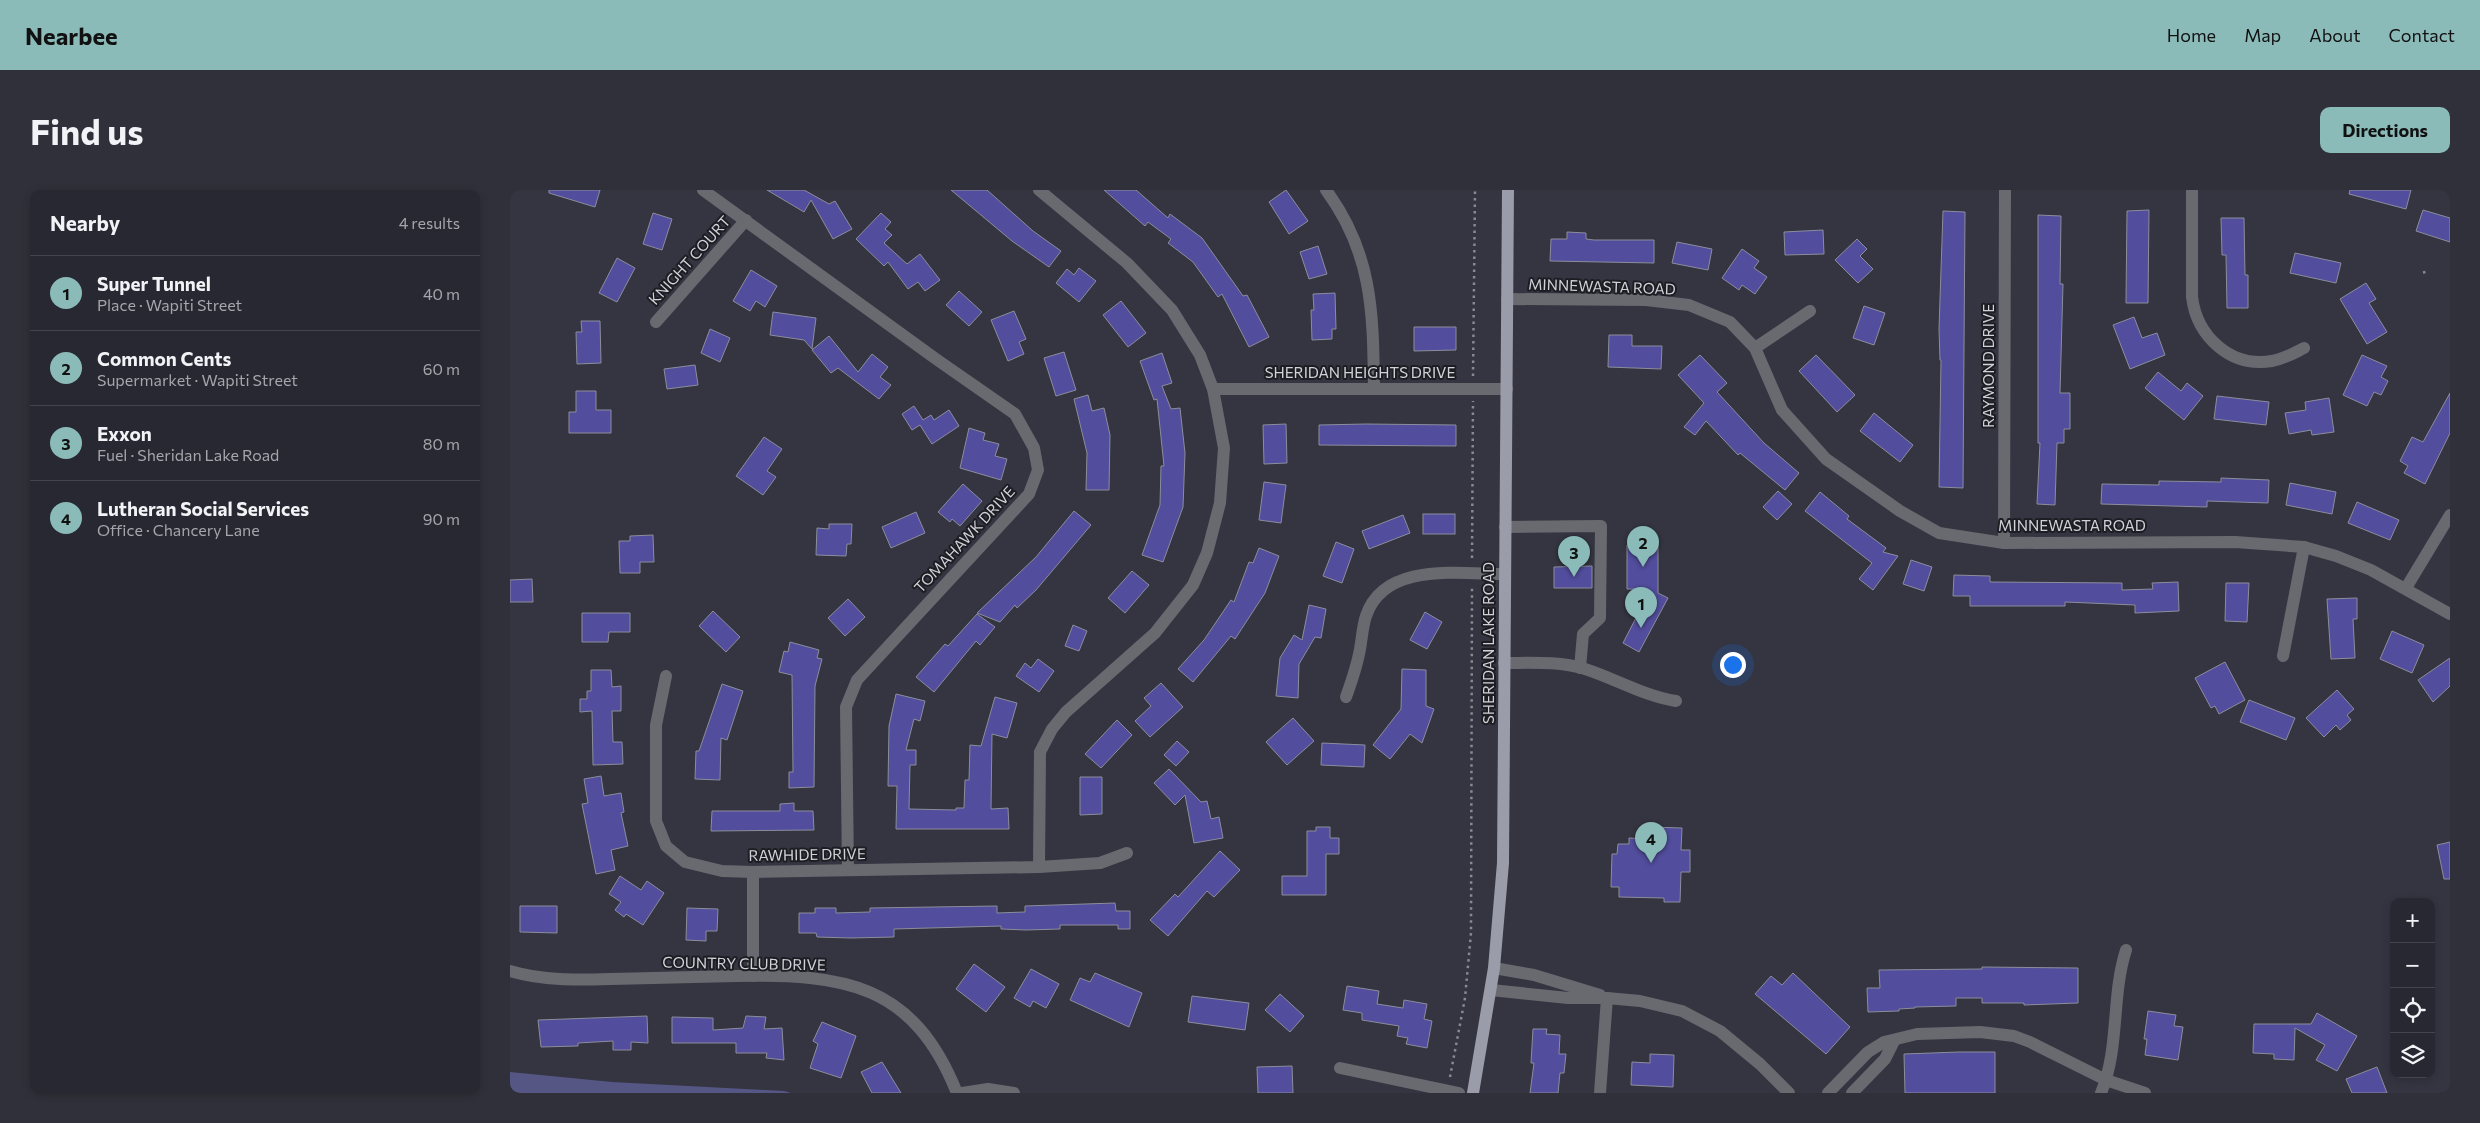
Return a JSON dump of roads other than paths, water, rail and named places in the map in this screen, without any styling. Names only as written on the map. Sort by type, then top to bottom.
[{"type":"main road","name":"SHERIDAN LAKE ROAD","points":[[1473,1093],[1494,968],[1504,830],[1504,574],[1508,190]]},
{"type":"street","name":"TOMAHAWK DRIVE","points":[[703,190],[1015,414],[1034,448],[1038,470],[1029,494],[856,680],[846,707],[848,870]]},
{"type":"street","points":[[1039,867],[1040,752],[1052,729],[1066,712],[1154,633],[1193,585],[1207,553],[1220,503],[1224,448],[1213,389],[1200,355],[1172,310],[1127,263],[1040,190]]},
{"type":"street","points":[[1326,190],[1352,234],[1366,270],[1372,305],[1374,388]]},
{"type":"street","name":"RAYMOND DRIVE","points":[[2004,543],[2005,190]]},
{"type":"street","points":[[2192,190],[2192,297],[2194,311],[2206,336],[2227,352],[2254,361],[2272,361],[2304,348]]},
{"type":"street","name":"KNIGHT COURT","points":[[656,322],[746,220]]},
{"type":"street","name":"MINNEWASTA ROAD","points":[[1508,299],[1646,300],[1689,305],[1730,322],[1754,348],[1782,410],[1826,459],[1900,511],[1940,533],[2004,543],[2236,542],[2304,547],[2362,566],[2406,588],[2450,614]]},
{"type":"street","points":[[1754,348],[1810,311]]},
{"type":"street","name":"SHERIDAN HEIGHTS DRIVE","points":[[1213,389],[1507,389]]},
{"type":"street","points":[[2406,588],[2450,515]]},
{"type":"street","points":[[1505,527],[1601,526],[1600,618],[1583,634],[1580,668]]},
{"type":"street","points":[[2283,656],[2304,547]]},
{"type":"street","points":[[1346,697],[1359,656],[1366,617],[1376,598],[1405,578],[1439,573],[1504,574]]},
{"type":"street","points":[[1504,663],[1541,663],[1580,668],[1652,696],[1676,701]]},
{"type":"street","name":"RAWHIDE DRIVE","points":[[666,676],[656,725],[656,821],[666,846],[685,862],[722,871],[753,872],[1039,867],[1100,863],[1128,853]]},
{"type":"street","points":[[753,872],[753,976]]},
{"type":"street","points":[[2101,1093],[2114,1046],[2117,988],[2126,950]]},
{"type":"street","points":[[1494,968],[1534,975],[1608,998]]},
{"type":"street","name":"COUNTRY CLUB DRIVE","points":[[510,971],[550,980],[753,976],[803,977],[837,981],[868,991],[889,1002],[924,1032],[947,1069],[957,1093]]},
{"type":"street","points":[[1491,990],[1568,998],[1608,998],[1660,1005],[1701,1020],[1739,1045],[1789,1093]]},
{"type":"street","points":[[1600,1093],[1608,998]]},
{"type":"street","points":[[1828,1093],[1868,1052],[1884,1042],[1917,1034],[1999,1033],[2030,1042],[2106,1080],[2145,1093]]},
{"type":"street","points":[[1852,1093],[1884,1059],[1894,1041]]},
{"type":"street","points":[[1340,1068],[1453,1092]]},
{"type":"street","points":[[962,1093],[988,1089],[1014,1093]]},
{"type":"place","name":"Common Cents","points":[[1643,567]]},
{"type":"place","name":"Exxon","points":[[1574,577]]},
{"type":"place","name":"Super Tunnel","points":[[1641,628]]},
{"type":"place","name":"Lutheran Social Services","points":[[1651,863]]}]
